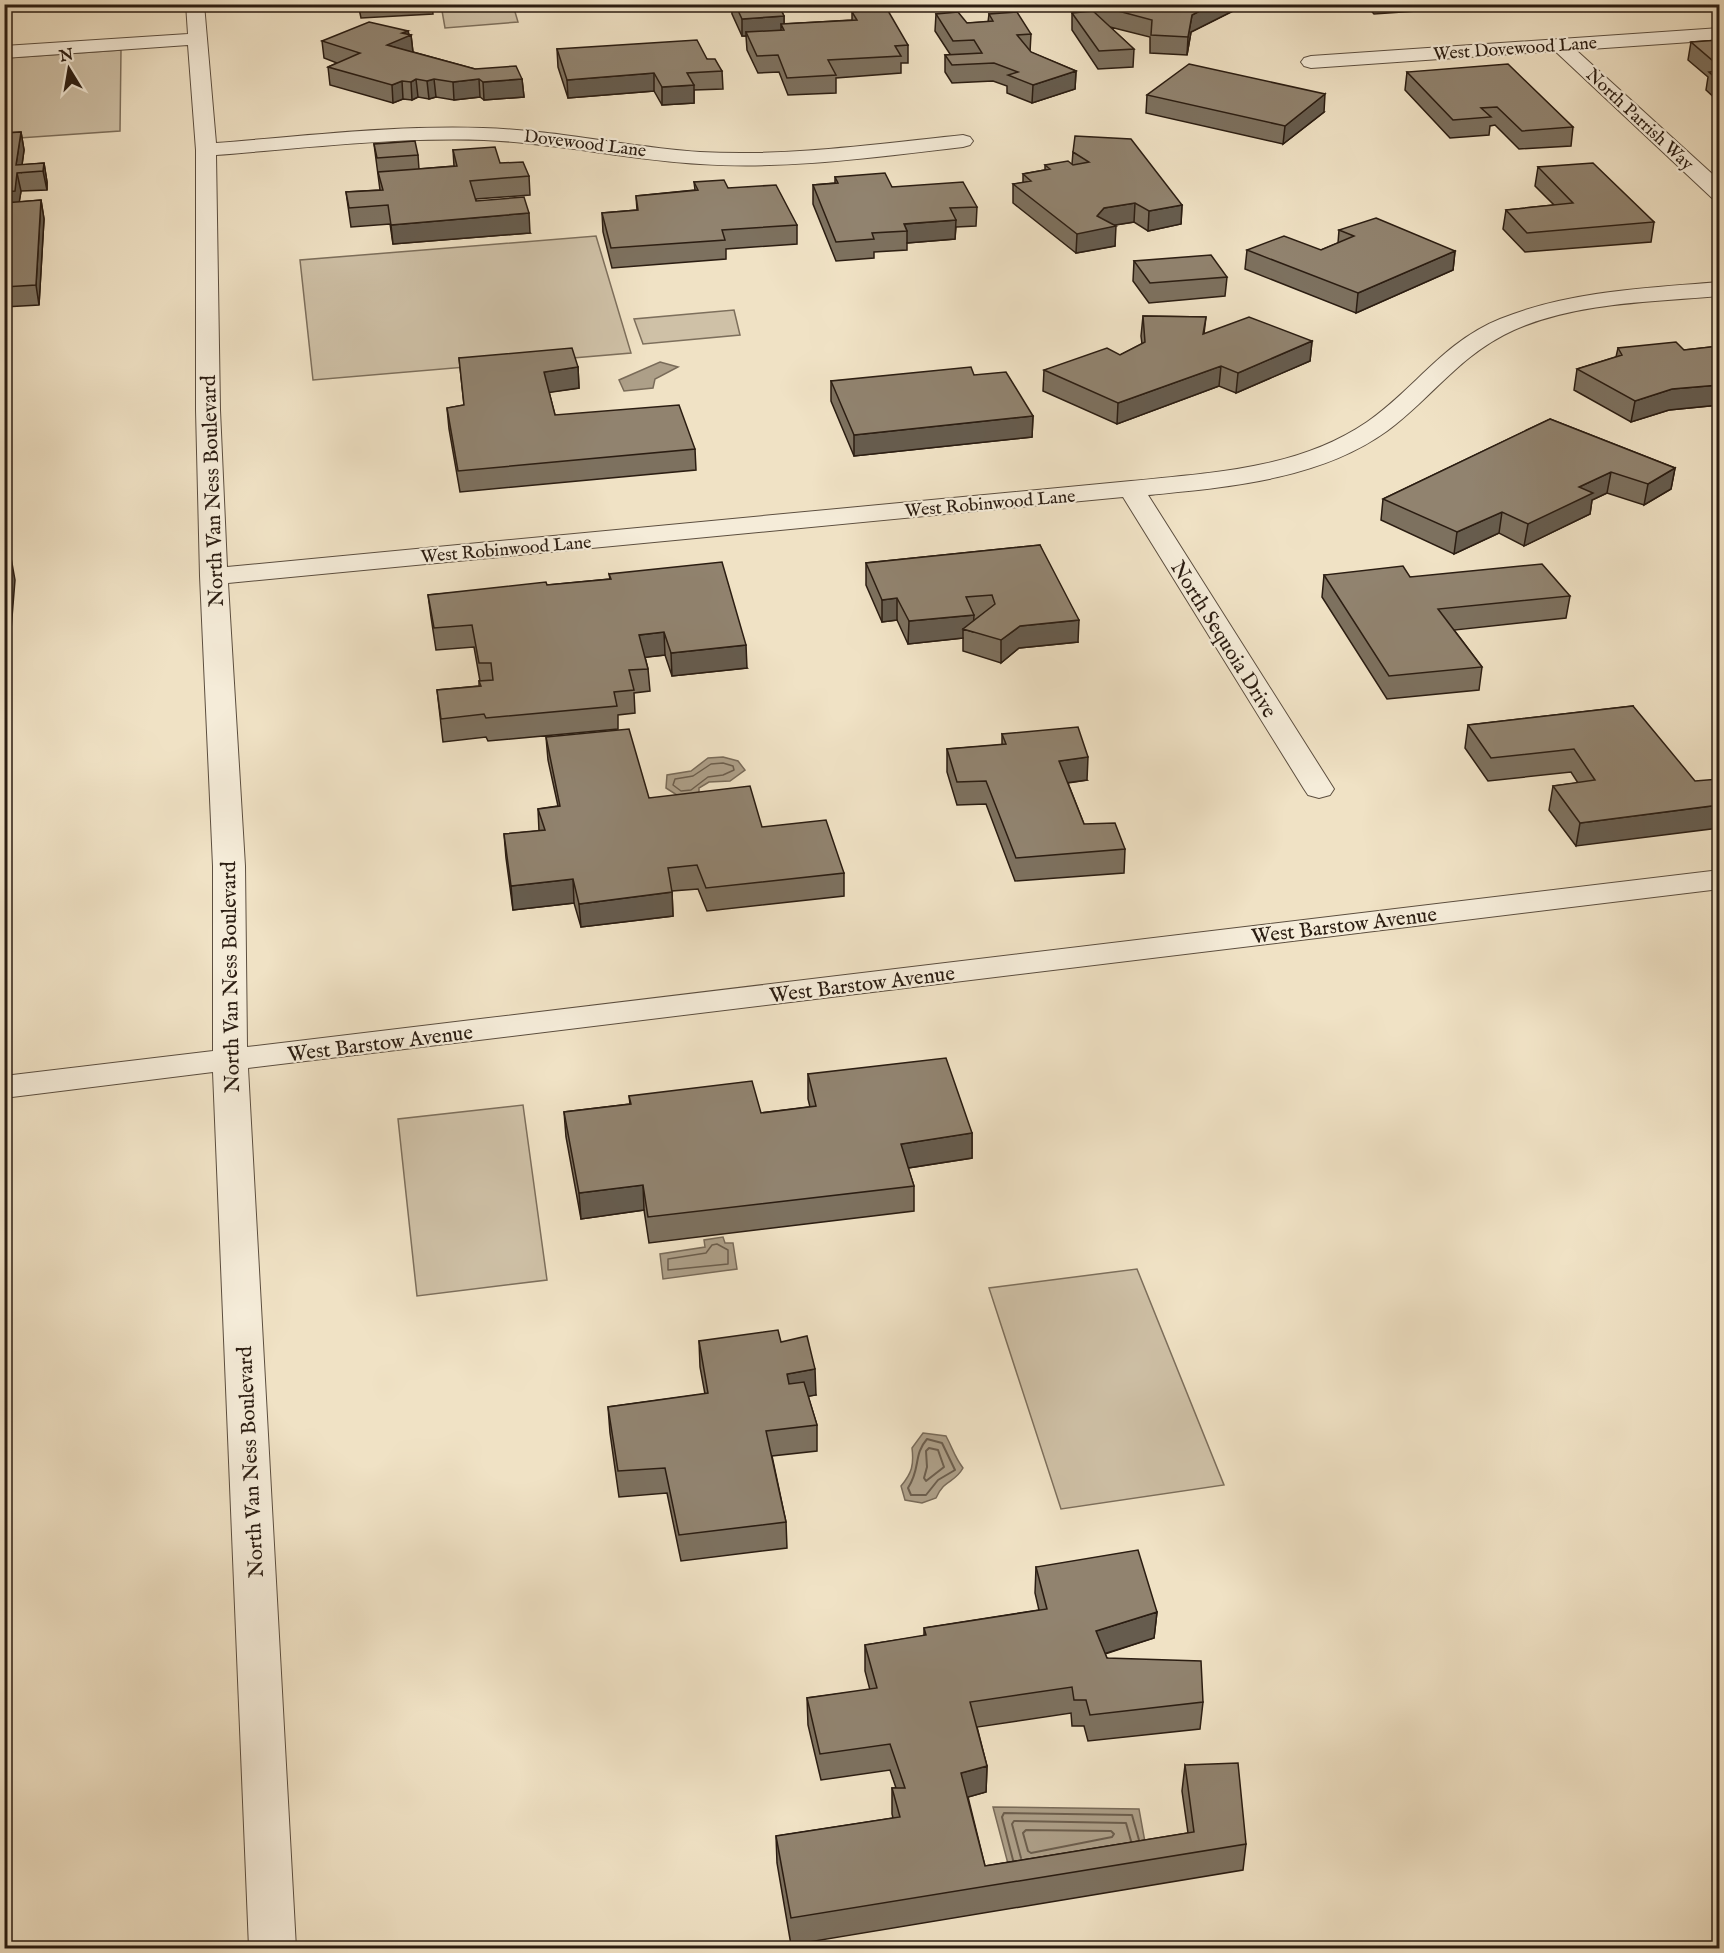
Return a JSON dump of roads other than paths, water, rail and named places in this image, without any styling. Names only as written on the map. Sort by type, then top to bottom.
[{"type":"street","name":"North Van Ness Boulevard","points":[[195,4],[206,150],[208,410],[229,866],[230,1061],[273,1948]]},
{"type":"street","name":"West Dovewood Lane","points":[[1311,62],[1719,33]]},
{"type":"street","points":[[4,52],[199,39]]},
{"type":"street","name":"North Parrish Way","points":[[1560,45],[1719,194]]},
{"type":"street","name":"Dovewood Lane","points":[[206,150],[389,136],[480,134],[523,135],[699,158],[796,159],[963,141]]},
{"type":"street","name":"West Robinwood Lane","points":[[214,576],[1131,489],[1252,474],[1300,462],[1344,445],[1376,427],[1450,360],[1480,338],[1521,320],[1572,306],[1630,297],[1719,289]]},
{"type":"street","name":"North Sequoia Drive","points":[[1131,489],[1319,789]]},
{"type":"street","name":"West Barstow Avenue","points":[[4,1088],[1719,879]]},
{"type":"water","points":[[660,362],[678,367],[655,379],[653,388],[624,391],[619,380]]},
{"type":"water","points":[[723,757],[738,761],[745,770],[730,781],[709,782],[699,788],[699,795],[680,797],[666,788],[667,775],[691,771],[708,758]]},
{"type":"water","points":[[723,1237],[725,1243],[733,1243],[737,1269],[663,1279],[660,1254],[705,1247],[704,1240]]},
{"type":"water","points":[[923,1433],[946,1436],[963,1468],[943,1487],[936,1498],[922,1503],[905,1500],[901,1486],[911,1468],[912,1448]]},
{"type":"water","points":[[993,1807],[1139,1809],[1147,1853],[1012,1879]]}]
